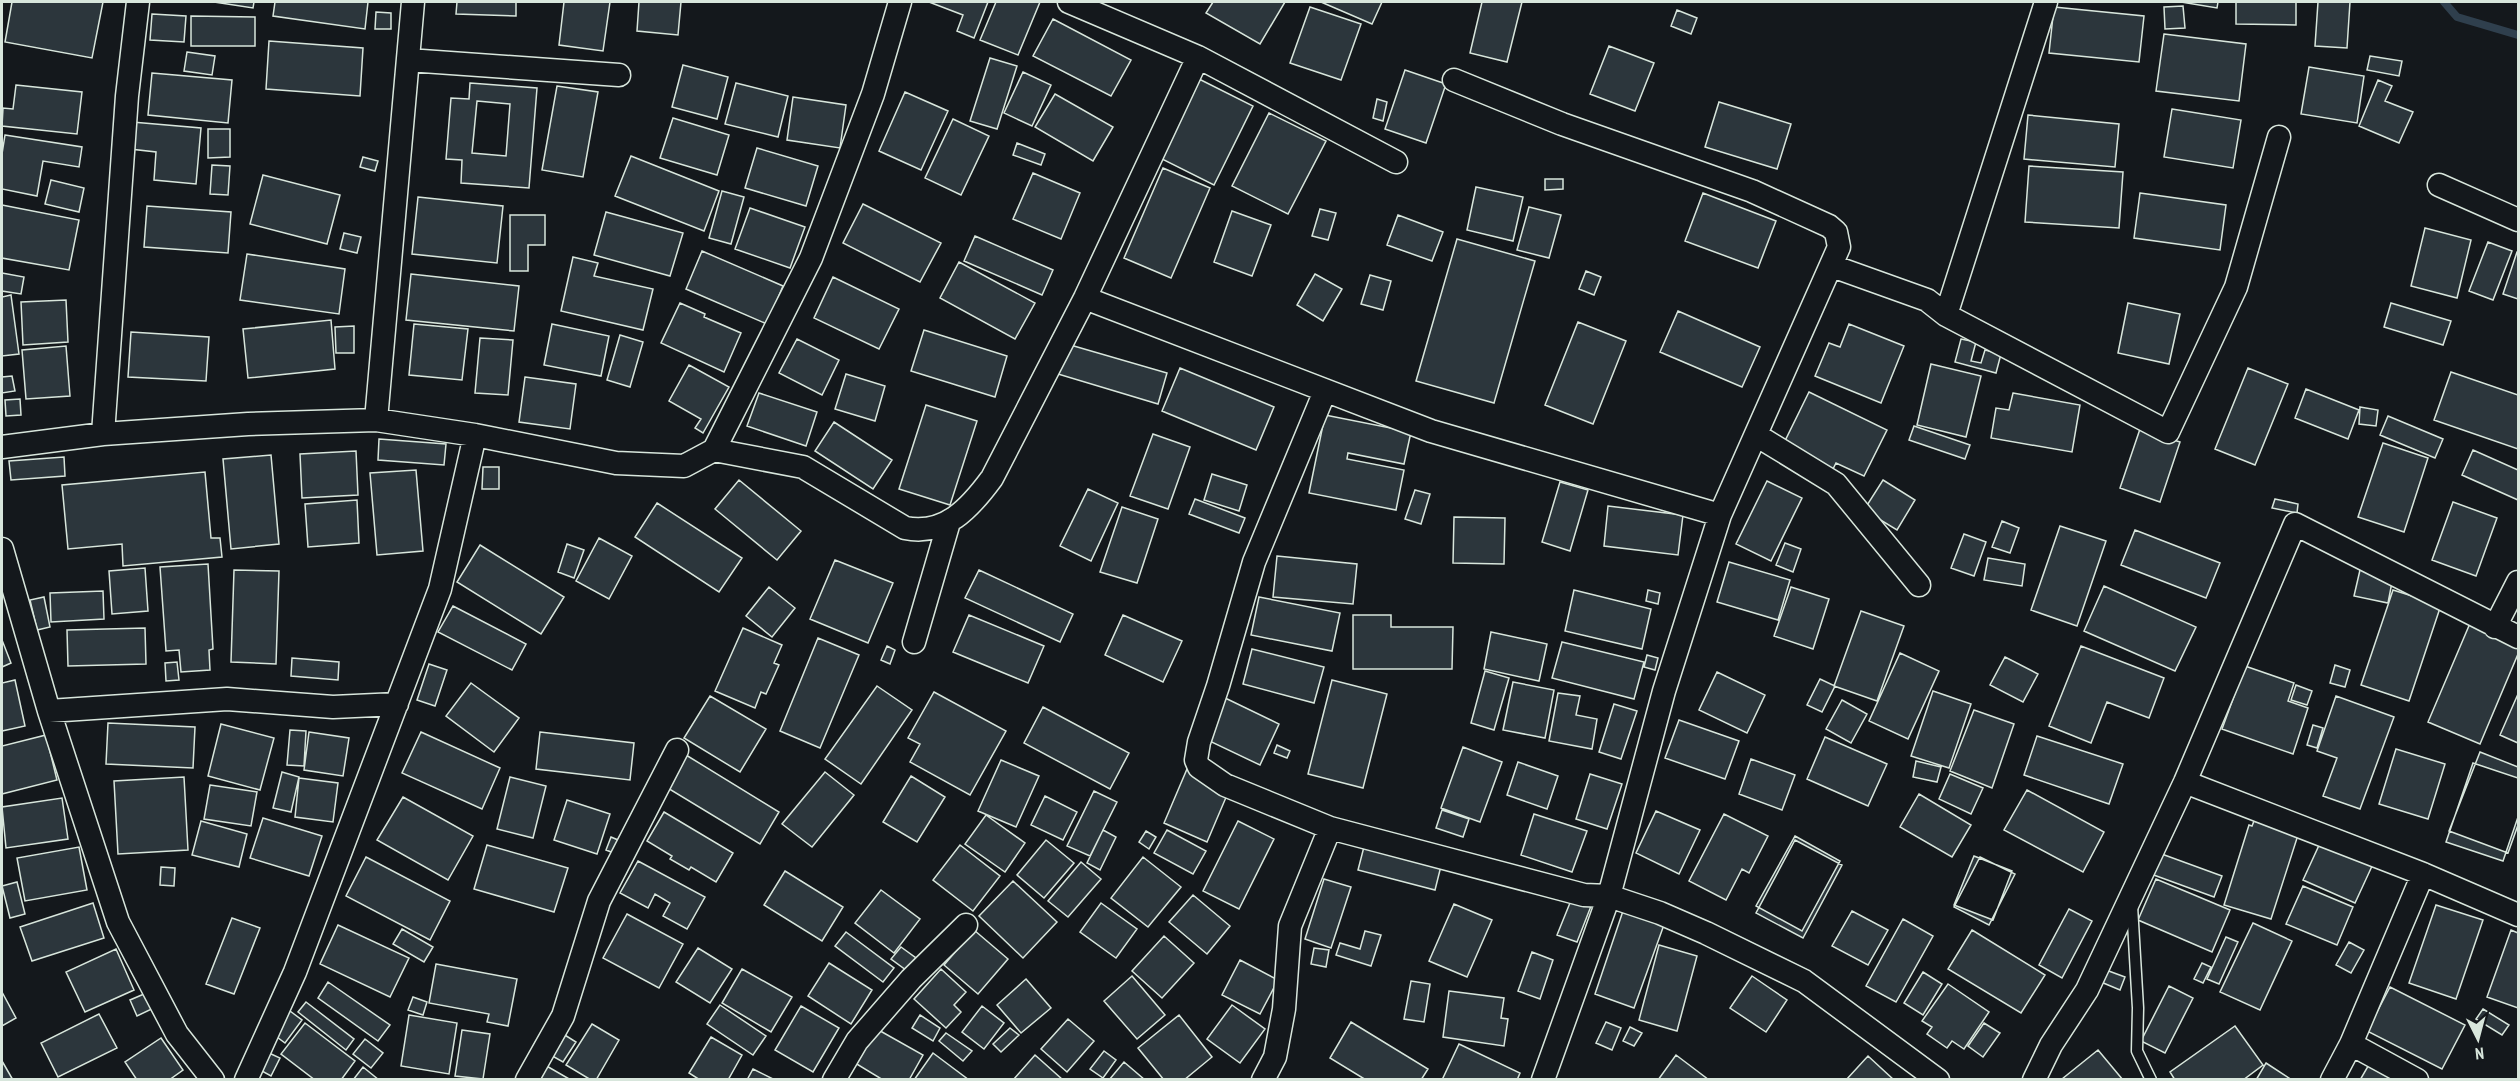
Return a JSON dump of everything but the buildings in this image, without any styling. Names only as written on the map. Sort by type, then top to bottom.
[{"type":"street","points":[[104,434],[127,96],[138,2]]},
{"type":"street","points":[[376,420],[413,2]]},
{"type":"street","points":[[2,447],[104,434],[248,424],[376,420],[475,435],[616,464],[684,466],[714,450],[811,258],[873,94],[900,2]]},
{"type":"street","points":[[1069,2],[1198,57],[1396,162]]},
{"type":"street","points":[[1946,315],[2046,2]]},
{"type":"street","points":[[714,450],[803,466],[905,528],[920,531],[949,522],[975,500],[992,478],[1085,298],[1198,57]]},
{"type":"street","points":[[408,60],[619,75]]},
{"type":"street","points":[[1454,80],[1562,124],[1752,191],[1829,226],[1836,232],[1839,247],[1720,515],[1664,691],[1609,897],[1543,1080]]},
{"type":"street","points":[[1832,266],[1927,300],[1946,315],[2168,432],[2236,287],[2279,137]]},
{"type":"street","points":[[2439,185],[2518,220]]},
{"type":"street","points":[[1085,298],[1431,431],[1720,515]]},
{"type":"street","points":[[1325,391],[1254,562],[1218,686],[1199,742],[1196,760],[1199,767],[1225,785],[1330,828],[1584,895],[1609,897],[1660,913],[1804,981],[1938,1080]]},
{"type":"street","points":[[246,1080],[295,972],[440,589],[475,435]]},
{"type":"street","points":[[1756,435],[1836,484],[1919,585]]},
{"type":"street","points":[[914,642],[949,522]]},
{"type":"street","points":[[2034,1080],[2051,1045],[2087,990],[2185,782],[2295,524],[2518,637]]},
{"type":"street","points":[[2,549],[49,711],[118,922],[177,1034],[213,1080]]},
{"type":"street","points":[[2495,627],[2518,582]]},
{"type":"street","points":[[49,711],[227,699],[333,707],[397,704]]},
{"type":"street","points":[[526,1080],[563,1016],[599,901],[677,750]]},
{"type":"street","points":[[2185,782],[2423,874],[2518,915]]},
{"type":"street","points":[[1263,1080],[1275,1057],[1284,1009],[1290,926],[1330,828]]},
{"type":"street","points":[[2332,1080],[2351,1044],[2423,874]]},
{"type":"street","points":[[834,1080],[857,1041],[911,979],[966,925]]},
{"type":"street","points":[[2351,1044],[2417,1080]]},
{"type":"lane","points":[[2131,896],[2138,1008],[2137,1051],[2151,1080]]},
{"type":"waterway","points":[[2444,2],[2457,17],[2518,35]]}]
